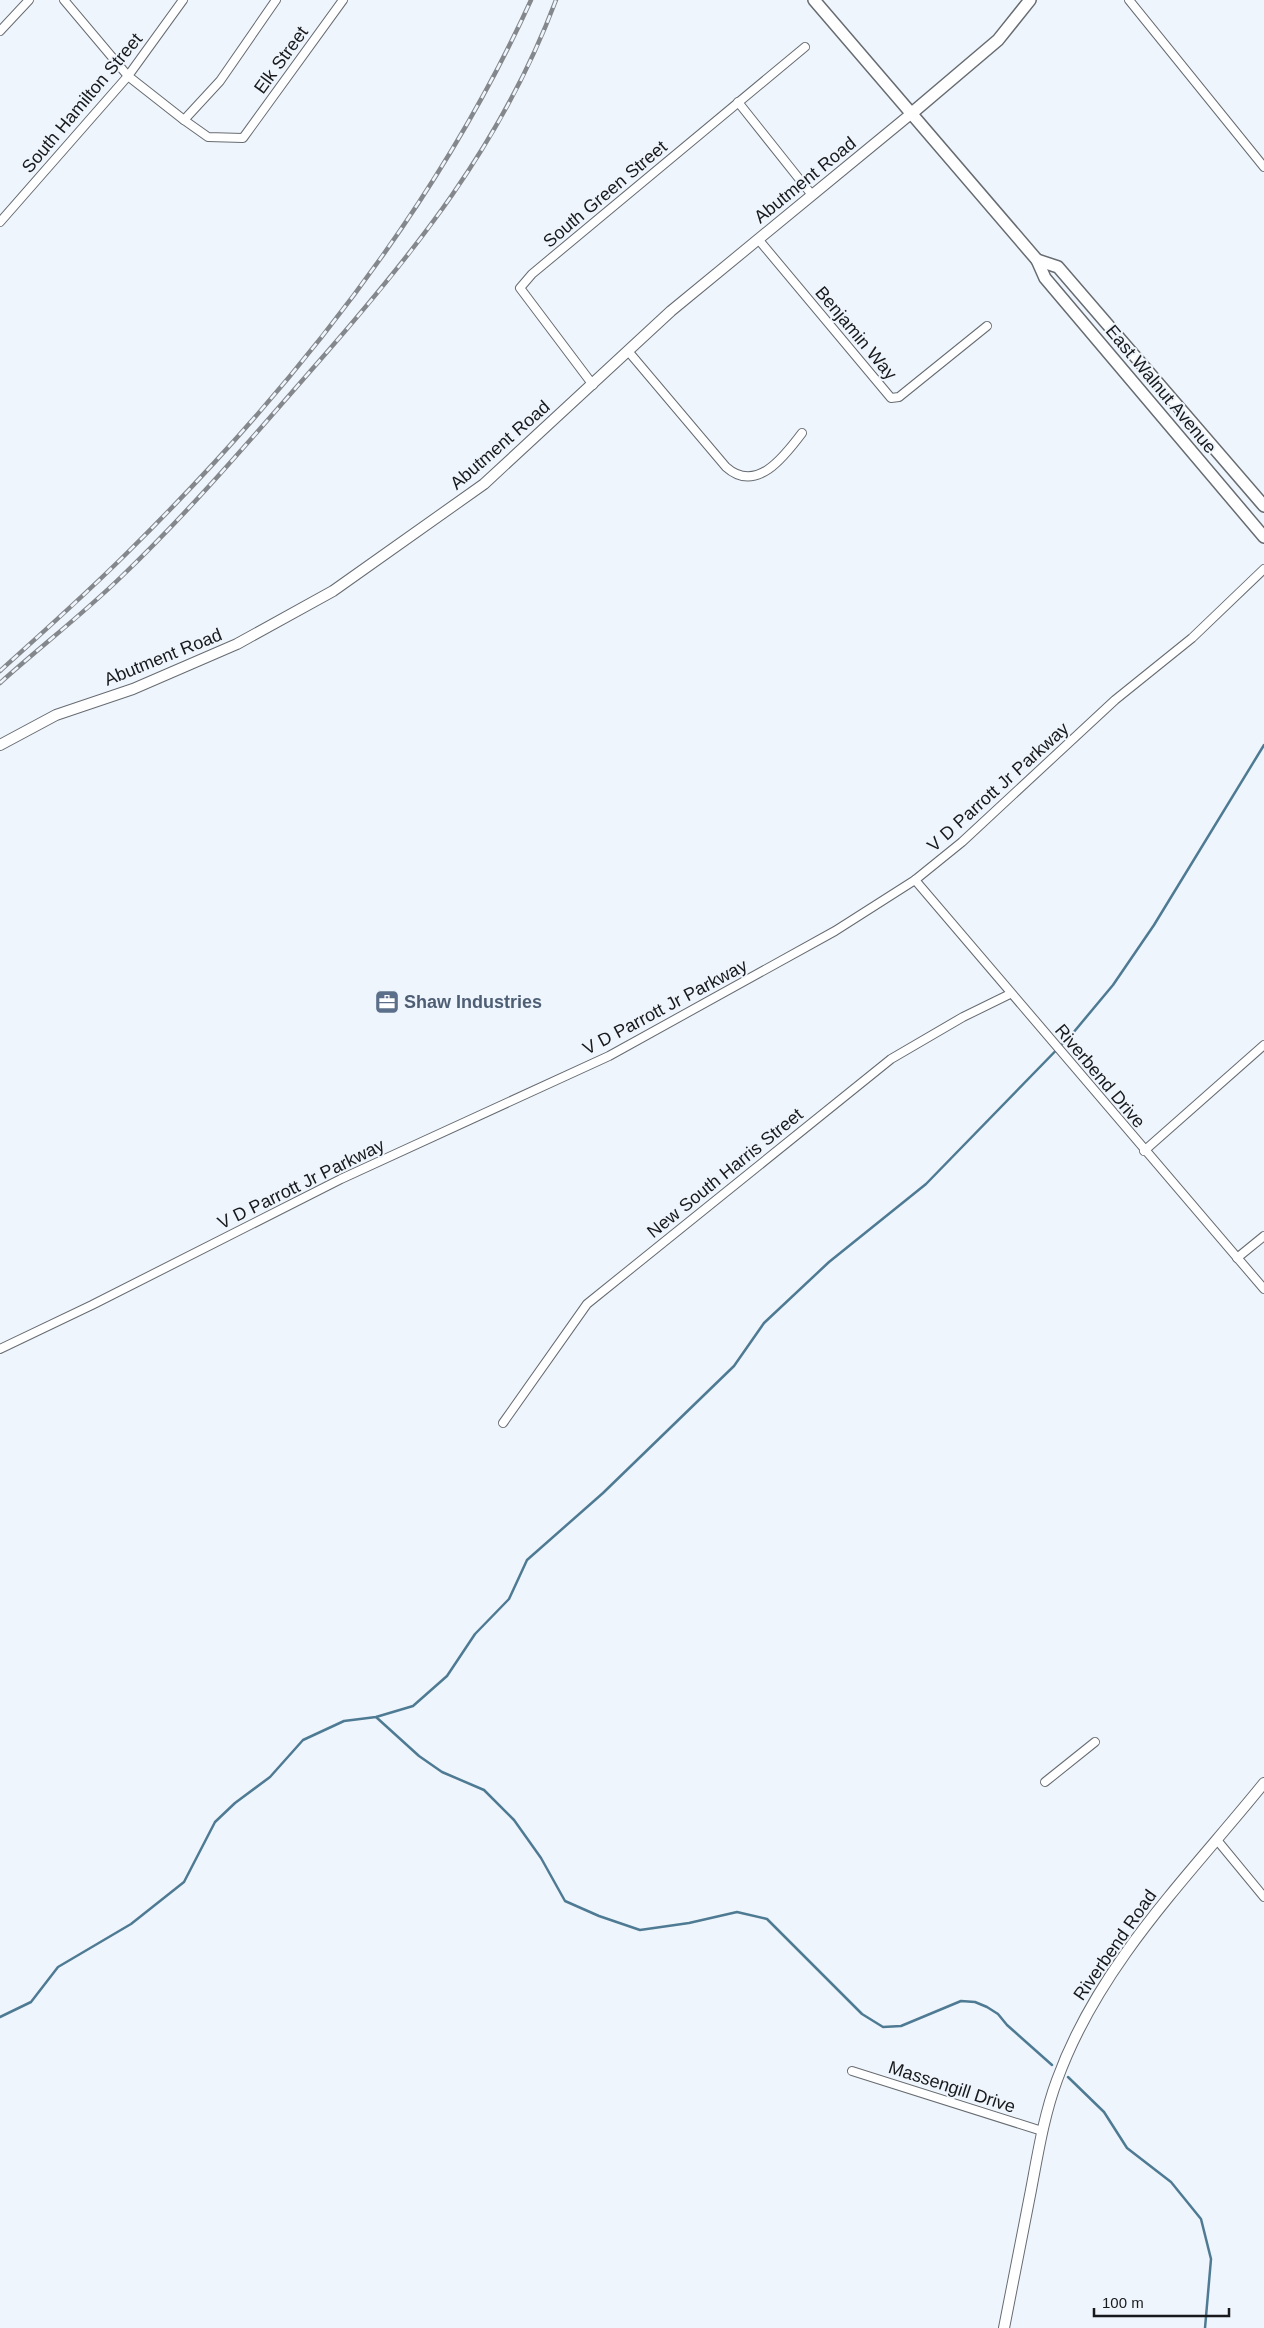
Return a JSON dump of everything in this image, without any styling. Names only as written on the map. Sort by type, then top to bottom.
[{"type":"main road","name":"East Walnut Avenue","points":[[814,0],[1037,260],[1045,278],[1264,537]]},
{"type":"main road","points":[[912,113],[992,46],[1018,17],[1030,0]]},
{"type":"main road","name":"Abutment Road","points":[[0,745],[56,715],[133,689],[237,644],[334,591],[484,484],[671,311],[912,113]]},
{"type":"main road","name":"East Walnut Avenue","points":[[1037,260],[1058,268],[1264,506]]},
{"type":"main road","name":"Riverbend Road","points":[[1004,2328],[1042,2131],[1057,2080],[1070,2046],[1107,1979],[1156,1911],[1264,1783]]},
{"type":"street","points":[[0,31],[29,0]]},
{"type":"street","points":[[64,0],[128,76],[184,120],[220,81],[276,0]]},
{"type":"street","name":"South Hamilton Street","points":[[0,222],[128,76],[183,0]]},
{"type":"street","name":"Elk Street","points":[[184,120],[208,137],[243,138],[343,0]]},
{"type":"street","points":[[1129,0],[1264,166]]},
{"type":"street","name":"South Green Street","points":[[593,385],[520,288],[532,274],[804,47]]},
{"type":"street","points":[[738,102],[812,195]]},
{"type":"street","name":"Benjamin Way","points":[[758,239],[891,398],[899,398],[987,326]]},
{"type":"street","points":[[628,351],[726,467],[738,476],[745,478],[760,475],[789,450],[802,433]]},
{"type":"street","name":"V D Parrott Jr Parkway","points":[[0,1349],[92,1305],[342,1179],[609,1056],[836,931],[915,880],[962,842],[1116,700],[1192,638],[1264,569]]},
{"type":"street","name":"Riverbend Drive","points":[[915,880],[1010,994],[1264,1289]]},
{"type":"street","name":"New South Harris Street","points":[[503,1424],[587,1304],[891,1059],[963,1017],[1010,994]]},
{"type":"street","points":[[1144,1151],[1264,1045]]},
{"type":"street","points":[[1237,1258],[1264,1236]]},
{"type":"street","points":[[1045,1782],[1095,1742]]},
{"type":"street","points":[[1217,1840],[1264,1896]]},
{"type":"street","name":"Massengill Drive","points":[[852,2071],[1042,2131]]},
{"type":"waterway","points":[[0,2017],[31,2002],[58,1967],[131,1924],[184,1882],[215,1822],[235,1803],[270,1777],[303,1740],[344,1721],[376,1717],[413,1706],[447,1676],[475,1634],[509,1599],[527,1560],[603,1493],[734,1366],[764,1323],[829,1262],[926,1184],[1073,1033],[1113,985],[1154,925],[1264,745]]},
{"type":"waterway","points":[[376,1717],[419,1756],[442,1772],[484,1790],[514,1820],[541,1858],[565,1901],[599,1916],[640,1930],[689,1923],[737,1912],[767,1919],[862,2014],[883,2027],[901,2026],[961,2001],[975,2002],[998,2014],[1007,2025],[1052,2065]]},
{"type":"waterway","points":[[1068,2077],[1104,2112],[1127,2148],[1171,2182],[1201,2219],[1211,2259],[1205,2328]]},
{"type":"railway","points":[[0,671],[96,583],[187,492],[245,429],[301,363],[354,294],[404,224],[451,151],[493,77],[531,0]]},
{"type":"railway","points":[[0,683],[107,591],[147,552],[244,447],[386,282],[452,195],[482,149],[509,102],[534,52],[556,0]]},
{"type":"place","name":"Shaw Industries","points":[[387,1002]]}]
